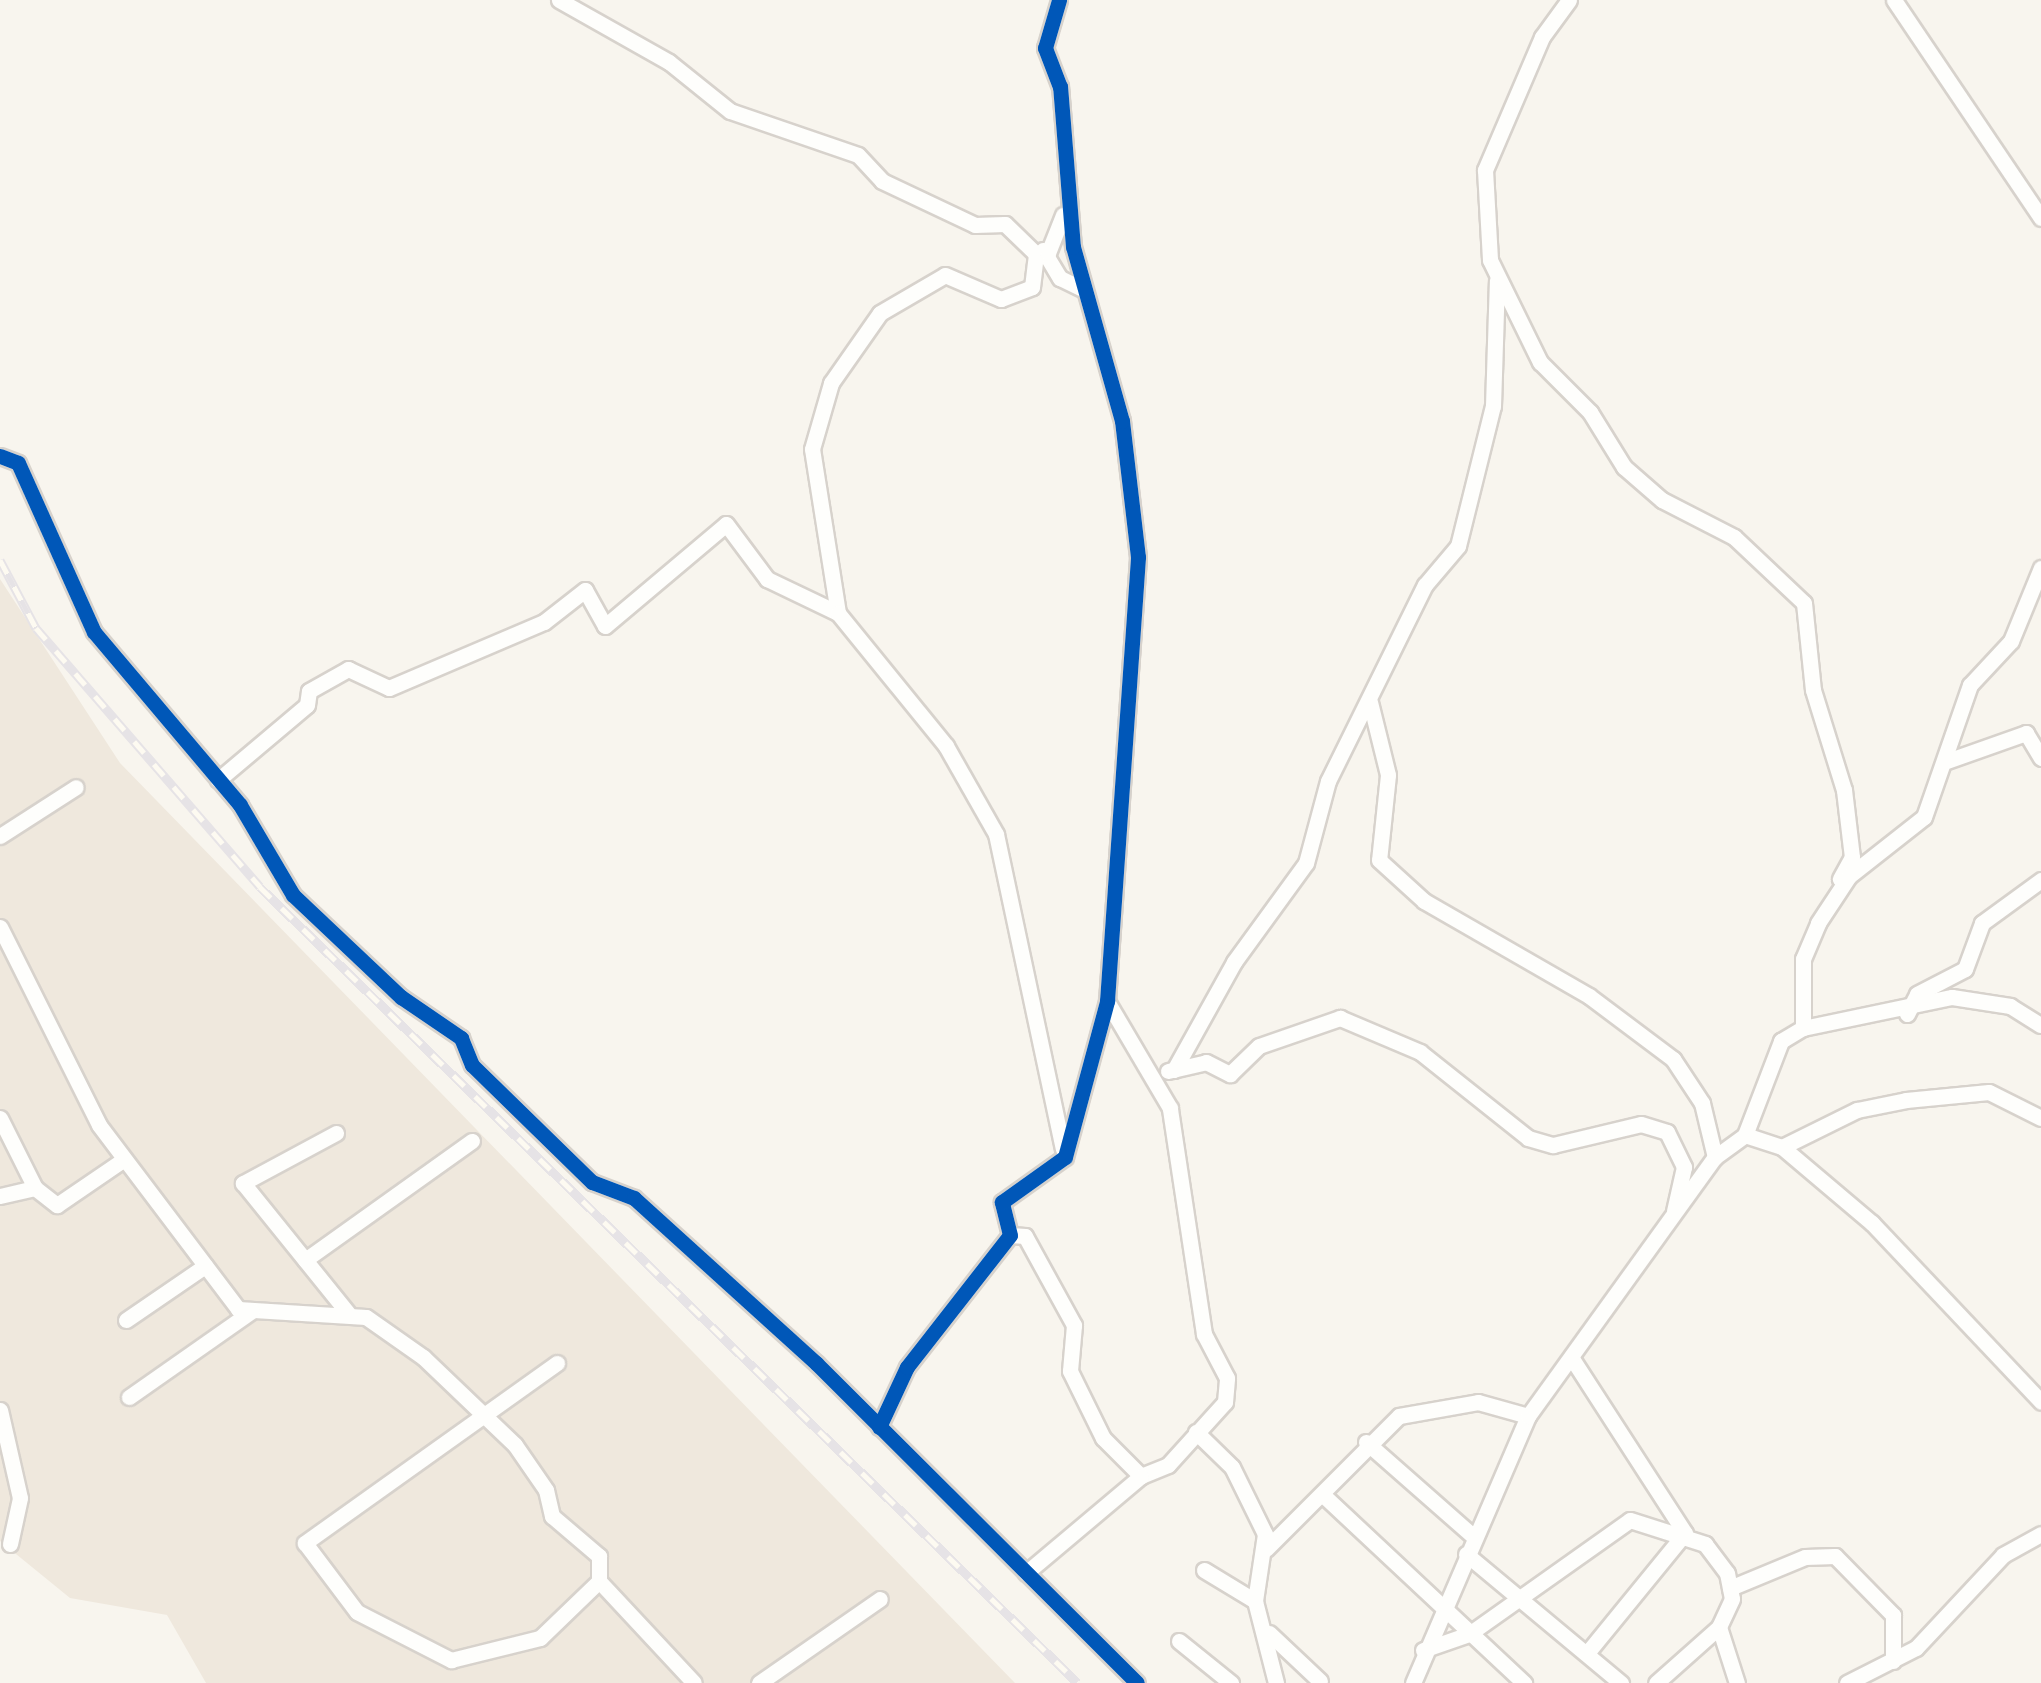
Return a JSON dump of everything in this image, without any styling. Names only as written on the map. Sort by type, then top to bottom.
[{"type":"street","points":[[560,0],[669,62],[730,111],[858,155],[882,180],[976,225],[1005,224],[1042,254],[1060,278],[1084,289]]},
{"type":"street","points":[[1010,1235],[1002,1202],[1066,1158],[1107,1001],[1138,557],[1122,420],[1084,289],[1068,202],[1060,87],[1046,48],[1059,0]]},
{"type":"street","points":[[1174,1070],[1234,962],[1306,863],[1322,795],[1425,585],[1462,534],[1493,406],[1495,271],[1485,170],[1542,37],[1569,0]]},
{"type":"street","points":[[1894,0],[2041,218]]},
{"type":"street","points":[[838,613],[812,449],[830,383],[892,304],[945,275],[1001,299],[1032,287],[1042,254],[1068,202]]},
{"type":"street","points":[[1495,271],[1540,362],[1590,412],[1624,467],[1662,500],[1734,537],[1804,603],[1852,857],[1803,959],[1804,1028]]},
{"type":"street","points":[[0,456],[18,463],[94,632],[218,780],[293,895],[401,997],[461,1038],[472,1065],[592,1182],[658,1218],[879,1427],[1138,1683]]},
{"type":"street","points":[[218,780],[308,704],[309,691],[348,670],[389,688],[544,622],[585,590],[605,626],[726,524],[767,579],[838,613],[946,746],[996,834],[1066,1158]]},
{"type":"street","points":[[1818,923],[1850,876],[1924,817],[1947,761],[1970,684],[2011,641],[2041,568]]},
{"type":"street","points":[[1370,702],[1388,775],[1379,860],[1424,900],[1590,996],[1673,1059],[1702,1103],[1715,1158]]},
{"type":"street","points":[[1947,761],[2026,733],[2041,758]]},
{"type":"street","points":[[0,836],[76,786]]},
{"type":"street","points":[[1906,1014],[1917,994],[1965,968],[1982,923],[2041,880]]},
{"type":"street","points":[[0,927],[123,1160],[238,1309],[348,1313],[388,1329],[488,1416],[537,1474],[552,1516],[599,1556],[599,1581],[694,1683]]},
{"type":"street","points":[[1413,1683],[1440,1608],[1528,1416],[1715,1158],[1745,1135],[1781,1041],[1804,1028],[1906,1014],[1952,997],[2010,1006],[2041,1024]]},
{"type":"street","points":[[1026,1573],[1141,1476],[1168,1466],[1225,1402],[1227,1378],[1204,1334],[1181,1146],[1154,1075],[1107,1001]]},
{"type":"street","points":[[1154,1075],[1206,1062],[1230,1074],[1258,1046],[1340,1018],[1420,1052],[1528,1138],[1553,1144],[1641,1124],[1667,1132],[1684,1167],[1674,1214]]},
{"type":"street","points":[[1782,1147],[1857,1110],[1906,1100],[1989,1092],[2041,1118]]},
{"type":"street","points":[[0,1118],[35,1188],[56,1205],[123,1160]]},
{"type":"street","points":[[336,1133],[242,1183],[348,1313]]},
{"type":"street","points":[[1745,1135],[1782,1147],[1979,1328],[2041,1402]]},
{"type":"street","points":[[305,1260],[472,1141]]},
{"type":"street","points":[[0,1196],[35,1188]]},
{"type":"street","points":[[879,1427],[908,1367],[1010,1235]]},
{"type":"street","points":[[1010,1235],[1025,1236],[1074,1325],[1070,1370],[1103,1438],[1141,1476]]},
{"type":"street","points":[[126,1320],[205,1266]]},
{"type":"street","points":[[130,1398],[252,1311]]},
{"type":"street","points":[[1572,1357],[1685,1533]]},
{"type":"street","points":[[556,1363],[488,1416],[304,1543],[357,1612],[451,1660],[540,1638],[599,1581]]},
{"type":"street","points":[[1255,1601],[1266,1550],[1322,1494],[1366,1442],[1398,1416],[1478,1402],[1528,1416]]},
{"type":"street","points":[[0,1410],[20,1498],[10,1544]]},
{"type":"street","points":[[1196,1432],[1232,1467],[1266,1550]]},
{"type":"street","points":[[1366,1442],[1474,1537]]},
{"type":"street","points":[[1322,1494],[1524,1683]]},
{"type":"street","points":[[1423,1650],[1468,1634],[1619,1524],[1685,1533],[1704,1544],[1730,1588],[1719,1627],[1656,1683]]},
{"type":"street","points":[[1588,1652],[1685,1533]]},
{"type":"street","points":[[1847,1683],[1885,1670],[1946,1622],[2003,1555],[2041,1534]]},
{"type":"street","points":[[1466,1554],[1514,1602],[1588,1652],[1622,1683]]},
{"type":"street","points":[[1730,1588],[1805,1557],[1835,1556],[1893,1615],[1885,1670]]},
{"type":"street","points":[[1204,1570],[1255,1601],[1269,1633],[1276,1683]]},
{"type":"street","points":[[759,1683],[880,1599]]},
{"type":"street","points":[[1719,1627],[1737,1683]]},
{"type":"street","points":[[1269,1633],[1320,1680]]},
{"type":"street","points":[[1180,1641],[1231,1683]]},
{"type":"shaded area","points":[[0,579],[120,763],[1015,1683],[206,1683],[167,1615],[70,1598],[0,1541]]},
{"type":"railway","points":[[0,560],[36,628],[260,887],[1078,1683]]},
{"type":"cycle path","points":[[879,1427],[907,1367],[1010,1235],[1002,1202],[1065,1157],[1107,1001],[1138,557],[1122,421],[1073,247],[1060,87],[1045,48],[1059,0]]},
{"type":"cycle path","points":[[0,456],[18,463],[94,632],[240,805],[293,895],[401,997],[461,1038],[472,1065],[592,1182],[634,1198],[816,1363],[1137,1683]]}]
